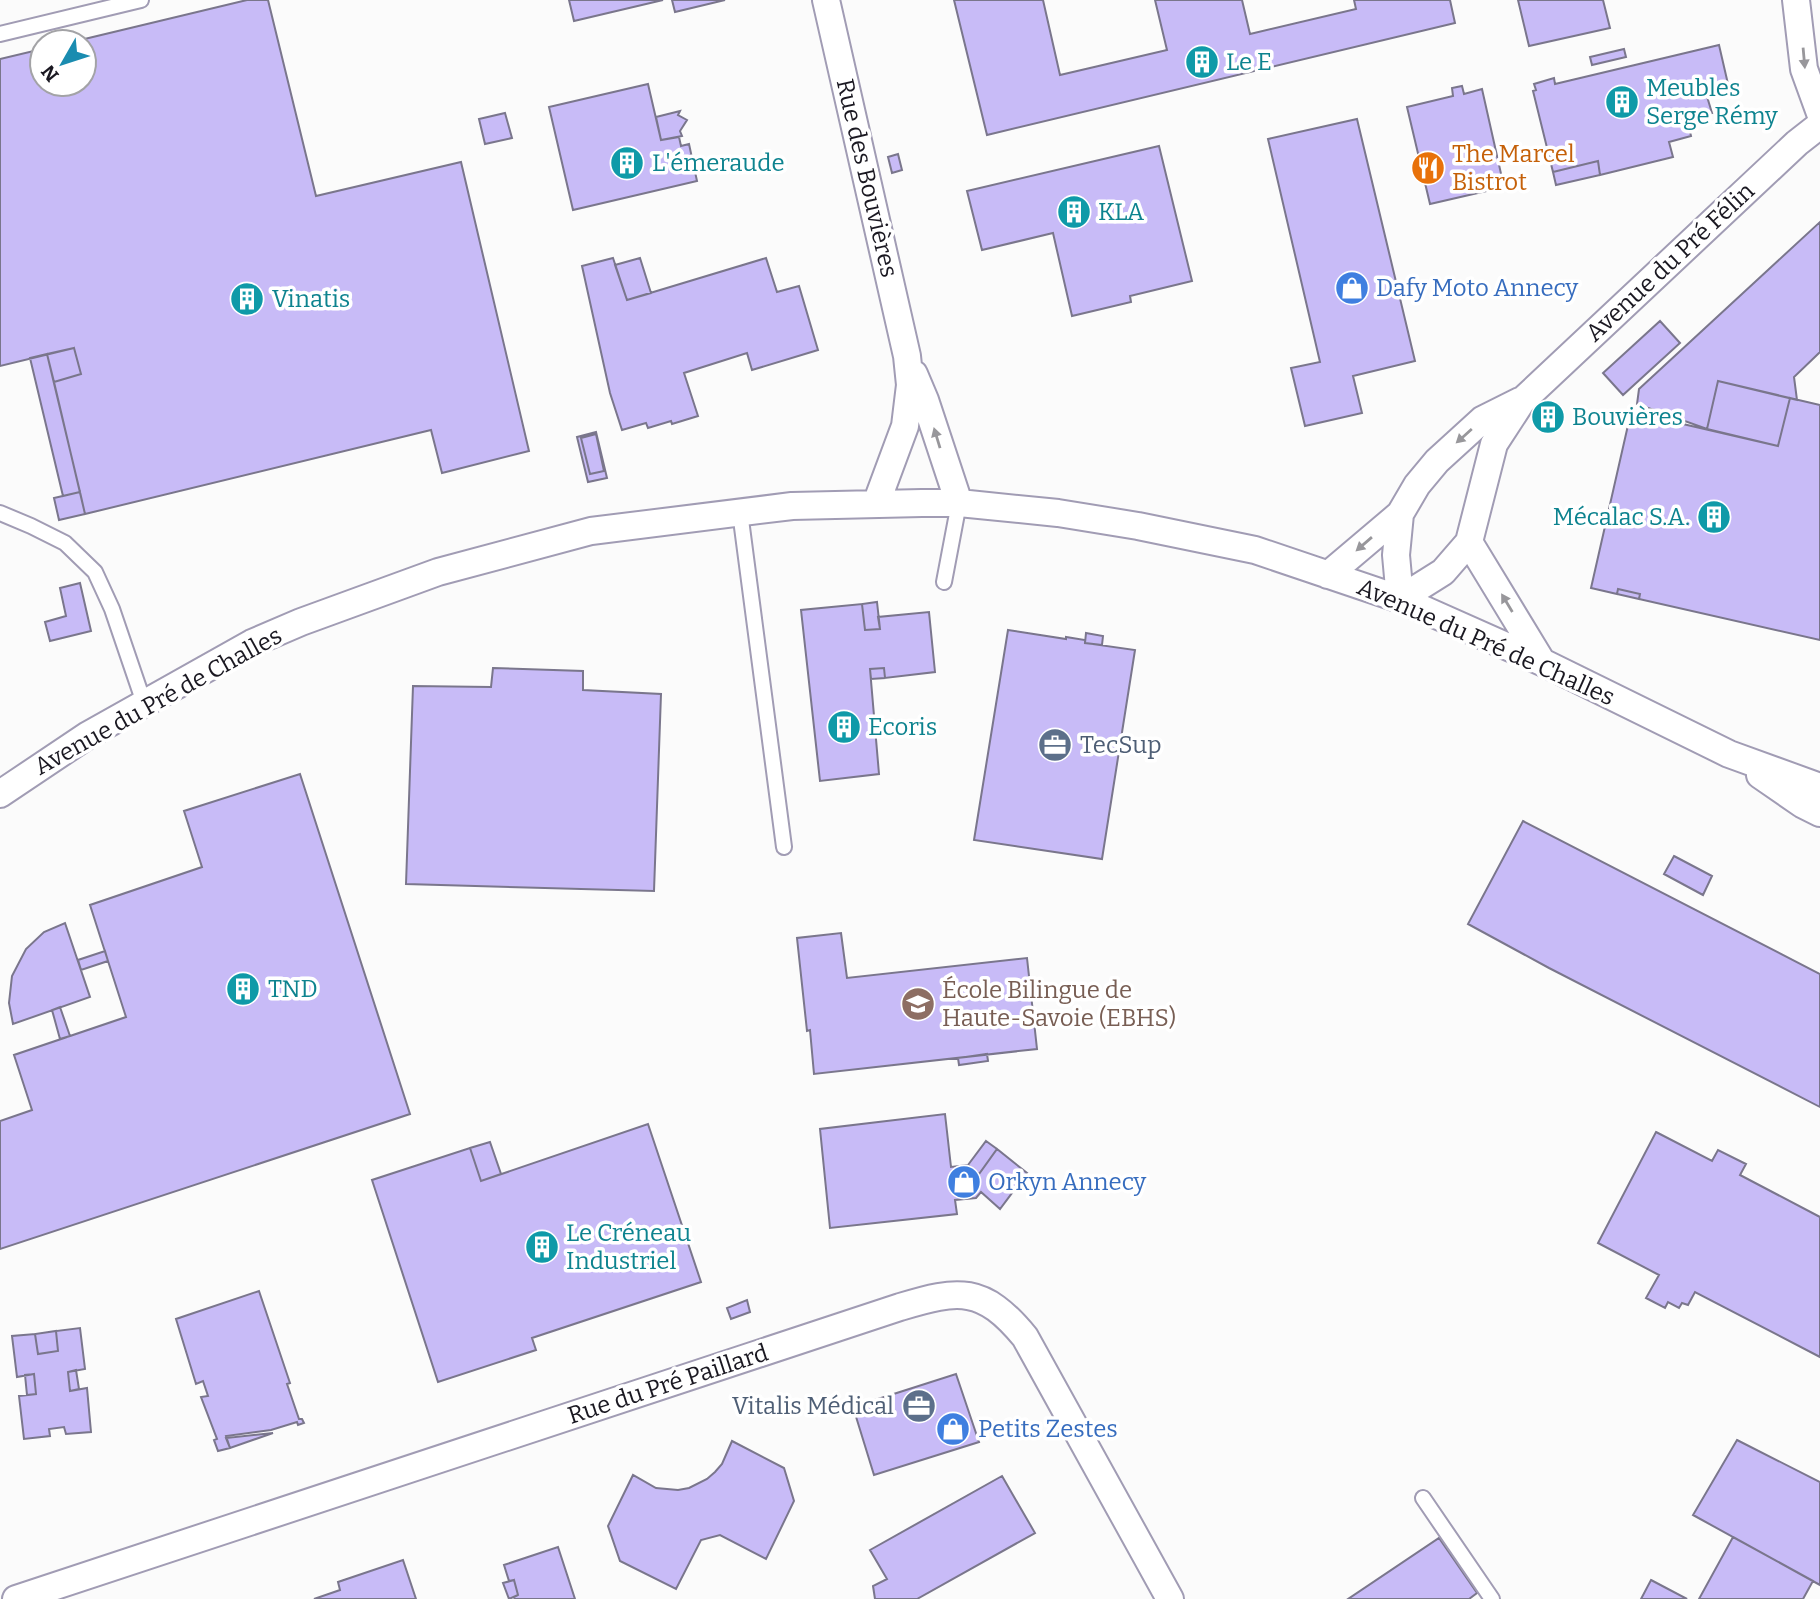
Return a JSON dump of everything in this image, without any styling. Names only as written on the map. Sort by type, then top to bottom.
[{"type":"street","name":"Rue des Bouvières","points":[[826,0],[907,356],[910,386],[905,426],[876,504]]},
{"type":"street","points":[[1796,0],[1804,69],[1820,113]]},
{"type":"street","name":"Avenue du Pré Félin","points":[[1400,514],[1396,555],[1400,599],[1443,572],[1469,542],[1494,444],[1522,401],[1797,143],[1820,125]]},
{"type":"street","name":"Rue des Bouvières","points":[[907,356],[925,400],[959,503]]},
{"type":"street","name":"Avenue du Pré Félin","points":[[1328,575],[1400,514],[1417,485],[1437,461],[1482,420],[1522,401]]},
{"type":"street","name":"Avenue du Pré de Challes","points":[[0,794],[88,735],[253,643],[301,622],[438,572],[591,531],[792,506],[959,503],[1058,513],[1255,550],[1400,599],[1542,662],[1729,754],[1820,787]]},
{"type":"street","points":[[1469,542],[1542,662]]},
{"type":"street","name":"Avenue du Pré de Challes","points":[[1729,754],[1802,804],[1820,813]]},
{"type":"street","name":"Rue du Pré Paillard","points":[[16,1599],[887,1311],[933,1297],[954,1294],[972,1296],[993,1305],[1010,1319],[1025,1337],[1170,1599]]},
{"type":"lane","points":[[0,34],[141,0]]},
{"type":"lane","points":[[944,582],[959,503]]},
{"type":"lane","points":[[740,512],[784,847]]},
{"type":"lane","points":[[0,513],[65,543],[95,572],[112,609],[144,703]]},
{"type":"lane","points":[[1423,1498],[1492,1599]]},
{"type":"building","name":"Vinatis","points":[[247,0],[268,0],[316,196],[461,162],[529,451],[442,473],[431,430],[85,514],[54,382],[81,374],[74,348],[0,366],[0,59],[28,52],[28,98],[98,98],[98,36]]},
{"type":"building","points":[[569,0],[663,0],[574,21]]},
{"type":"building","points":[[672,0],[725,0],[675,12]]},
{"type":"building","name":"Le E","points":[[954,0],[1043,0],[1060,75],[1167,50],[1155,0],[1242,0],[1250,34],[1356,9],[1354,0],[1450,0],[1455,23],[987,135]]},
{"type":"building","points":[[1518,0],[1603,0],[1610,28],[1529,46]]},
{"type":"building","name":"Meubles Serge Rémy","points":[[1719,45],[1728,84],[1705,90],[1712,113],[1687,119],[1691,136],[1669,142],[1673,157],[1600,175],[1598,161],[1553,172],[1533,91],[1536,90],[1534,84],[1554,78],[1555,84]]},
{"type":"building","points":[[1624,49],[1626,57],[1592,65],[1590,57]]},
{"type":"building","name":"L'émeraude","points":[[648,84],[661,140],[679,137],[681,146],[689,144],[697,181],[573,210],[549,107]]},
{"type":"building","points":[[1462,86],[1464,94],[1482,89],[1504,187],[1430,204],[1407,107],[1453,96],[1452,88]]},
{"type":"building","points":[[680,111],[678,115],[687,120],[680,131],[682,136],[661,140],[656,117]]},
{"type":"building","points":[[505,113],[512,138],[485,144],[479,119]]},
{"type":"building","points":[[1357,119],[1415,361],[1353,376],[1362,413],[1305,426],[1291,368],[1320,362],[1268,139]]},
{"type":"building","name":"KLA","points":[[1159,146],[1192,281],[1130,296],[1131,302],[1072,316],[1053,233],[982,250],[967,191]]},
{"type":"building","points":[[898,154],[902,170],[892,173],[888,157]]},
{"type":"building","points":[[1598,161],[1600,175],[1556,185],[1553,172]]},
{"type":"building","points":[[1820,222],[1820,352],[1794,377],[1797,400],[1718,381],[1707,429],[1637,404],[1639,389]]},
{"type":"building","points":[[613,258],[627,300],[766,258],[777,292],[799,286],[818,350],[752,370],[747,353],[684,373],[698,416],[672,424],[671,421],[648,428],[646,423],[622,430],[610,393],[582,266]]},
{"type":"building","points":[[640,258],[651,293],[627,300],[615,265]]},
{"type":"building","points":[[1660,321],[1680,343],[1623,395],[1603,373]]},
{"type":"building","points":[[74,348],[81,374],[54,382],[47,354]]},
{"type":"building","points":[[47,354],[80,492],[63,496],[30,358]]},
{"type":"building","points":[[1718,381],[1790,398],[1778,446],[1707,429]]},
{"type":"building","name":"Mécalac S.A.","points":[[1790,398],[1820,405],[1820,640],[1639,599],[1640,594],[1618,589],[1617,594],[1591,588],[1631,412],[1778,446]]},
{"type":"building","name":"Bouvières","points":[[1552,407],[1558,413],[1544,426],[1538,420]]},
{"type":"building","points":[[596,432],[607,478],[588,482],[577,437]]},
{"type":"building","points":[[596,434],[604,471],[590,474],[581,438]]},
{"type":"building","points":[[80,492],[85,514],[59,520],[54,498]]},
{"type":"building","points":[[80,583],[91,631],[50,641],[45,622],[66,616],[60,588]]},
{"type":"building","points":[[1618,589],[1640,594],[1639,599],[1617,594]]},
{"type":"building","points":[[877,602],[880,629],[865,630],[862,604]]},
{"type":"building","name":"Ecoris","points":[[862,604],[865,630],[880,629],[878,617],[929,612],[935,672],[885,678],[884,668],[870,669],[879,774],[820,781],[801,610]]},
{"type":"building","name":"TecSup","points":[[1008,630],[1066,637],[1085,640],[1085,643],[1135,650],[1102,859],[974,840]]},
{"type":"building","points":[[1086,633],[1103,636],[1102,645],[1085,643]]},
{"type":"building","points":[[493,668],[583,671],[583,690],[661,694],[654,891],[406,884],[413,686],[491,687]]},
{"type":"building","points":[[884,668],[885,678],[871,679],[870,669]]},
{"type":"building","name":"TND","points":[[300,774],[410,1114],[0,1249],[0,1121],[32,1110],[14,1055],[126,1017],[90,905],[202,867],[184,811]]},
{"type":"building","points":[[1523,821],[1820,974],[1820,1107],[1468,924]]},
{"type":"building","points":[[1674,856],[1712,876],[1703,895],[1664,874]]},
{"type":"building","points":[[65,923],[90,997],[13,1024],[9,1003],[12,976],[26,949],[44,932]]},
{"type":"building","name":"École Bilingue de Haute-Savoie (EBHS)","points":[[841,933],[847,978],[1027,958],[1037,1049],[814,1074],[797,938]]},
{"type":"building","points":[[105,951],[108,961],[81,970],[78,960]]},
{"type":"building","points":[[60,1007],[70,1036],[60,1039],[52,1010]]},
{"type":"building","points":[[987,1054],[988,1061],[959,1065],[958,1058]]},
{"type":"building","points":[[945,1114],[951,1167],[968,1165],[979,1174],[997,1149],[1027,1173],[1000,1209],[981,1192],[976,1198],[955,1200],[957,1214],[830,1228],[820,1129]]},
{"type":"building","name":"Le Créneau Industriel","points":[[648,1124],[701,1282],[532,1338],[536,1350],[438,1382],[372,1180],[470,1148],[481,1181]]},
{"type":"building","points":[[1656,1132],[1712,1161],[1718,1150],[1746,1164],[1740,1175],[1820,1217],[1820,1357],[1695,1292],[1688,1305],[1682,1303],[1679,1308],[1668,1302],[1665,1308],[1646,1298],[1659,1275],[1598,1243]]},
{"type":"building","points":[[986,1141],[997,1149],[979,1174],[968,1165]]},
{"type":"building","points":[[490,1142],[501,1174],[481,1181],[470,1148]]},
{"type":"building","points":[[259,1291],[290,1383],[287,1384],[299,1419],[304,1423],[298,1425],[297,1422],[271,1430],[226,1436],[230,1448],[218,1451],[214,1440],[217,1439],[201,1397],[208,1396],[203,1381],[196,1384],[176,1319]]},
{"type":"building","points":[[747,1300],[750,1312],[731,1319],[727,1308]]},
{"type":"building","points":[[80,1328],[85,1369],[68,1372],[70,1391],[87,1388],[91,1432],[66,1434],[64,1427],[49,1429],[50,1436],[24,1439],[19,1396],[36,1394],[34,1374],[17,1377],[12,1336],[35,1334],[38,1354],[58,1351],[56,1331]]},
{"type":"building","points":[[56,1331],[58,1351],[38,1354],[35,1334]]},
{"type":"building","points":[[76,1370],[79,1389],[70,1391],[68,1372]]},
{"type":"building","points":[[34,1374],[36,1394],[27,1395],[25,1375]]},
{"type":"building","points":[[956,1374],[979,1442],[874,1475],[853,1407]]},
{"type":"building","points":[[273,1433],[230,1448],[226,1438]]},
{"type":"building","points":[[1737,1440],[1820,1482],[1820,1585],[1693,1515]]},
{"type":"building","points":[[732,1441],[784,1468],[794,1501],[766,1559],[720,1535],[701,1540],[676,1589],[620,1561],[608,1526],[633,1475],[656,1488],[689,1488],[715,1472],[722,1464]]},
{"type":"building","points":[[1002,1476],[1035,1533],[917,1599],[875,1599],[873,1586],[887,1579],[870,1550]]},
{"type":"building","points":[[1733,1537],[1813,1581],[1803,1599],[1699,1599]]},
{"type":"building","points":[[1439,1538],[1477,1593],[1469,1599],[1348,1599]]},
{"type":"building","points":[[558,1547],[575,1599],[515,1599],[518,1595],[514,1580],[509,1581],[504,1565]]},
{"type":"building","points":[[403,1560],[416,1599],[314,1599],[340,1590],[338,1582]]},
{"type":"building","points":[[514,1580],[518,1595],[509,1599],[503,1583]]},
{"type":"building","points":[[1651,1580],[1687,1599],[1641,1599]]},
{"type":"place","name":"Le E","points":[[1202,62]]},
{"type":"place","name":"Meubles Serge Rémy","points":[[1622,102]]},
{"type":"place","name":"L'émeraude","points":[[627,163]]},
{"type":"place","name":"The Marcel Bistrot","points":[[1428,168]]},
{"type":"place","name":"KLA","points":[[1074,212]]},
{"type":"place","name":"Dafy Moto Annecy","points":[[1352,288]]},
{"type":"place","name":"Vinatis","points":[[247,299]]},
{"type":"place","name":"Bouvières","points":[[1548,417]]},
{"type":"place","name":"Mécalac S.A.","points":[[1714,517]]},
{"type":"place","name":"Ecoris","points":[[844,727]]},
{"type":"place","name":"TecSup","points":[[1055,745]]},
{"type":"place","name":"TND","points":[[243,989]]},
{"type":"place","name":"École Bilingue de Haute-Savoie (EBHS)","points":[[918,1004]]},
{"type":"place","name":"Orkyn Annecy","points":[[964,1182]]},
{"type":"place","name":"Le Créneau Industriel","points":[[542,1247]]},
{"type":"place","name":"Vitalis Médical","points":[[919,1406]]},
{"type":"place","name":"Petits Zestes","points":[[953,1429]]}]
